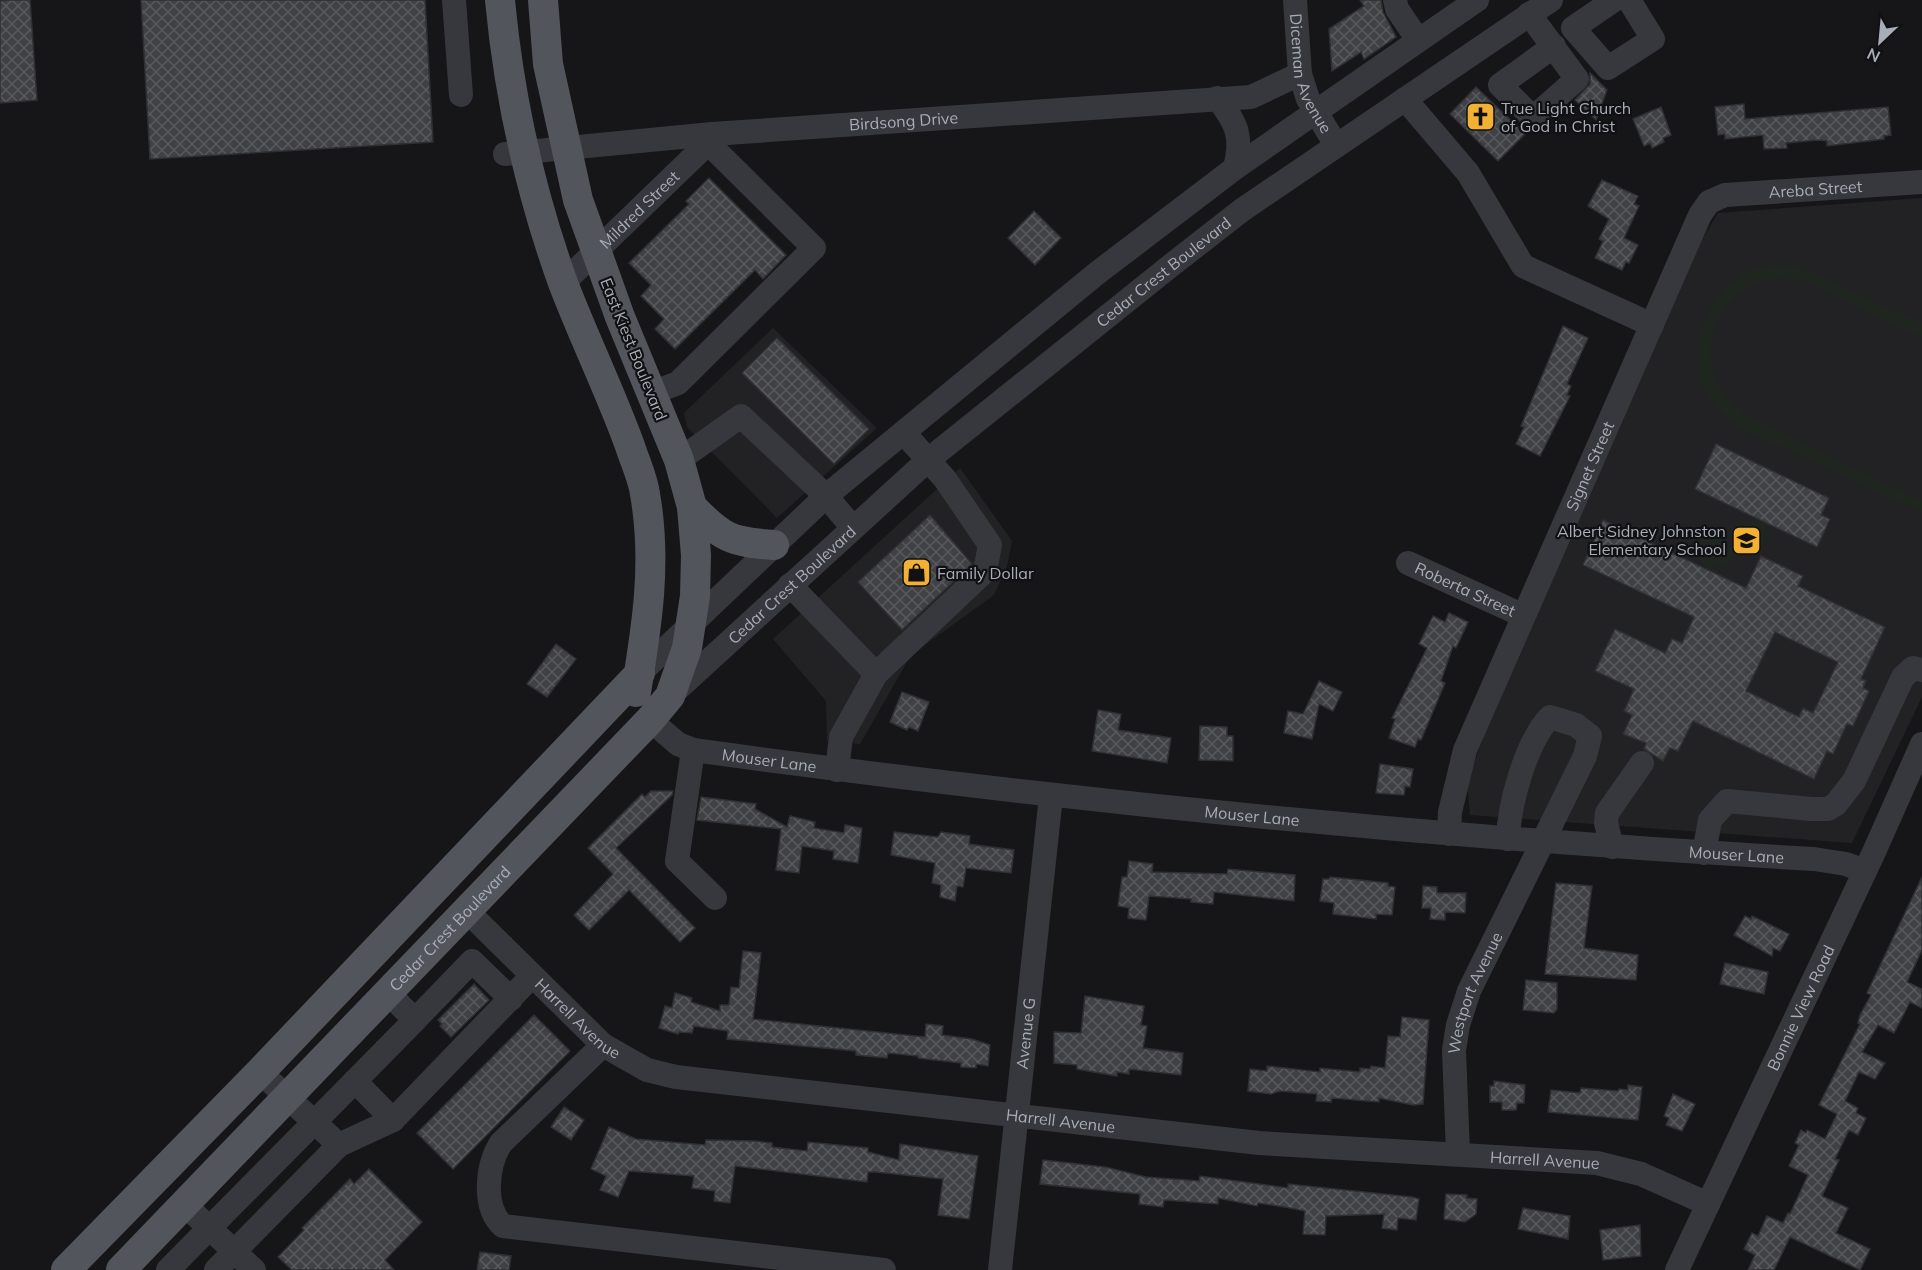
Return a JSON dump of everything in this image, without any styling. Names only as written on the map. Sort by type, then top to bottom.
[{"type":"main road","points":[[500,0],[514,153],[563,282],[622,425],[645,490],[652,560],[651,588],[636,693],[640,709],[650,720]]},
{"type":"main road","name":"East Kiest Boulevard","points":[[543,0],[548,63],[564,147],[595,253],[679,460],[692,507],[696,555],[692,623],[687,648],[670,696]]},
{"type":"main road","points":[[692,507],[715,531],[741,543],[774,545]]},
{"type":"main road","points":[[66,1270],[260,1072],[640,673]]},
{"type":"main road","name":"Cedar Crest Boulevard","points":[[121,1270],[468,912],[670,696]]},
{"type":"main road","points":[[438,883],[468,912]]},
{"type":"street","points":[[454,0],[461,95]]},
{"type":"street","name":"Diceman Avenue","points":[[1295,0],[1299,74],[1316,112],[1336,145]]},
{"type":"street","points":[[1395,0],[1397,9],[1418,40]]},
{"type":"street","points":[[640,673],[826,496],[1096,274],[1235,168],[1477,0]]},
{"type":"street","name":"Cedar Crest Boulevard","points":[[670,696],[928,460],[1242,210],[1551,0]]},
{"type":"street","points":[[1614,0],[1573,28],[1608,68],[1653,39],[1629,0]]},
{"type":"street","points":[[1529,14],[1554,46]]},
{"type":"street","name":"Birdsong Drive","points":[[514,153],[564,147],[1251,97],[1299,74]]},
{"type":"street","points":[[1218,98],[1236,127],[1240,143],[1235,168]]},
{"type":"street","points":[[1405,99],[1468,173],[1523,266],[1652,325]]},
{"type":"street","points":[[652,393],[678,383],[814,248],[710,138]]},
{"type":"street","name":"Mildred Street","points":[[563,282],[710,138]]},
{"type":"street","name":"Areba Street","points":[[1709,202],[1725,195],[1922,182]]},
{"type":"street","name":"Signet Street","points":[[1449,834],[1452,802],[1465,750],[1522,615],[1700,215],[1709,202]]},
{"type":"street","points":[[679,460],[741,417],[826,496],[853,528]]},
{"type":"street","points":[[837,770],[842,737],[876,674],[985,571],[990,545],[945,479],[904,433]]},
{"type":"street","name":"Roberta Street","points":[[1408,563],[1522,615]]},
{"type":"street","points":[[790,585],[876,674]]},
{"type":"street","points":[[1704,853],[1710,820],[1727,801],[1811,809],[1828,809],[1836,804],[1854,781],[1903,677],[1913,668],[1922,670]]},
{"type":"street","name":"Westport Avenue","points":[[1458,1154],[1454,1050],[1458,1025],[1469,990],[1586,756],[1590,736],[1576,725],[1551,717],[1540,728],[1512,800],[1508,839]]},
{"type":"street","name":"Mouser Lane","points":[[650,720],[678,744],[693,750],[837,770],[1268,819],[1542,842],[1814,859],[1846,864],[1865,871]]},
{"type":"street","name":"Bonnie View Road","points":[[1677,1270],[1865,871],[1922,744]]},
{"type":"street","points":[[693,750],[677,861],[715,898]]},
{"type":"street","points":[[1612,847],[1606,822],[1607,813],[1642,763]]},
{"type":"street","name":"Avenue G","points":[[1000,1270],[1051,796]]},
{"type":"street","name":"Harrell Avenue","points":[[468,912],[603,1045],[647,1070],[676,1077],[1017,1113],[1259,1143],[1597,1163],[1641,1174],[1708,1204]]},
{"type":"street","points":[[168,1270],[316,1123],[472,962],[511,999]]},
{"type":"street","points":[[216,1270],[339,1145],[393,1120],[532,976]]},
{"type":"street","points":[[389,994],[415,1020]]},
{"type":"street","points":[[603,1045],[501,1143],[494,1154],[490,1164],[491,1206],[495,1219],[502,1226],[884,1270]]},
{"type":"street","points":[[260,1072],[339,1145]]},
{"type":"street","points":[[355,1081],[393,1120]]},
{"type":"street","points":[[185,1205],[254,1270]]},
{"type":"shaded area","name":"Albert Sidney Johnston Elementary School","points":[[1922,198],[1922,697],[1852,843],[1470,815],[1467,782],[1486,730],[1702,240],[1718,213]]},
{"type":"shaded area","points":[[1768,266],[1797,266],[1922,323],[1922,338],[1811,284],[1790,279],[1769,280],[1753,285],[1740,293],[1719,318],[1711,349],[1712,365],[1723,392],[1751,418],[1922,500],[1922,513],[1742,429],[1717,408],[1706,392],[1700,374],[1698,355],[1700,337],[1706,318],[1727,287],[1745,273]]},
{"type":"shaded area","points":[[773,328],[877,428],[777,518],[687,427],[684,413]]},
{"type":"shaded area","points":[[960,468],[1012,541],[1007,566],[994,595],[911,655],[860,744],[827,741],[826,701],[773,639]]},
{"type":"shaded area","points":[[1753,520],[1765,524],[1769,533],[1762,547],[1748,543],[1744,536],[1740,536],[1745,523]]},
{"type":"shaded area","points":[[1712,533],[1722,538],[1734,552],[1739,553],[1726,568],[1716,565],[1706,567],[1698,557],[1700,542]]},
{"type":"building","points":[[30,0],[37,100],[0,103],[0,1]]},
{"type":"building","points":[[141,0],[425,0],[433,142],[150,159]]},
{"type":"building","points":[[1360,0],[1381,0],[1383,12],[1396,37],[1364,59],[1361,52],[1332,71],[1329,29],[1364,6]]},
{"type":"building","points":[[1590,73],[1607,90],[1596,120],[1575,100],[1590,84]]},
{"type":"building","name":"True Light Church of God in Christ","points":[[1476,87],[1525,134],[1498,161],[1450,114]]},
{"type":"building","points":[[1744,104],[1745,119],[1888,107],[1891,135],[1884,136],[1884,139],[1827,146],[1827,141],[1818,140],[1786,143],[1787,148],[1764,149],[1763,135],[1725,139],[1725,134],[1718,135],[1715,107]]},
{"type":"building","points":[[1661,107],[1671,135],[1663,138],[1664,142],[1652,148],[1650,143],[1644,146],[1633,119]]},
{"type":"building","points":[[709,178],[786,255],[763,279],[755,270],[675,349],[655,329],[664,319],[641,296],[651,285],[629,263],[689,204],[686,201]]},
{"type":"building","points":[[1602,180],[1638,196],[1634,204],[1639,206],[1624,238],[1638,245],[1629,263],[1626,262],[1622,270],[1595,258],[1603,241],[1599,239],[1609,219],[1588,206]]},
{"type":"building","points":[[1034,211],[1061,238],[1035,265],[1008,238]]},
{"type":"building","points":[[1563,326],[1588,338],[1567,384],[1571,386],[1567,395],[1570,396],[1540,456],[1516,444],[1524,427],[1521,426]]},
{"type":"building","points":[[777,338],[869,429],[834,464],[742,373]]},
{"type":"building","points":[[1716,444],[1829,498],[1821,515],[1830,519],[1817,547],[1695,489]]},
{"type":"building","name":"Family Dollar","points":[[930,515],[972,564],[902,630],[858,582]]},
{"type":"building","points":[[1603,520],[1746,588],[1761,556],[1803,576],[1798,586],[1885,627],[1861,679],[1866,681],[1863,688],[1869,691],[1853,726],[1847,724],[1833,754],[1827,751],[1814,779],[1693,721],[1678,751],[1670,748],[1663,761],[1644,749],[1646,743],[1623,734],[1632,715],[1624,711],[1634,689],[1595,671],[1615,629],[1665,653],[1672,639],[1682,643],[1694,617],[1583,565]],"holes":[[[1775,632],[1838,662],[1813,713],[1803,708],[1799,717],[1746,691]]]},
{"type":"building","points":[[1449,613],[1468,622],[1456,648],[1453,646],[1441,681],[1445,683],[1421,740],[1418,739],[1415,747],[1389,738],[1395,719],[1392,718],[1427,648],[1419,644],[1433,616],[1445,622]]},
{"type":"building","points":[[556,644],[576,659],[547,697],[527,684]]},
{"type":"building","points":[[1319,681],[1342,692],[1333,711],[1319,704],[1312,739],[1284,733],[1288,711],[1303,714]]},
{"type":"building","points":[[902,692],[929,702],[918,731],[909,727],[907,730],[890,722]]},
{"type":"building","points":[[1098,710],[1121,714],[1118,730],[1171,738],[1167,763],[1092,751]]},
{"type":"building","points":[[1200,726],[1227,727],[1227,736],[1233,736],[1233,761],[1199,760]]},
{"type":"building","points":[[1380,764],[1413,769],[1410,787],[1405,786],[1404,795],[1376,793]]},
{"type":"building","points":[[651,791],[673,791],[672,795],[616,848],[695,928],[680,942],[629,890],[589,930],[574,915],[613,874],[588,848],[642,794],[645,797]]},
{"type":"building","points":[[701,797],[756,804],[755,809],[787,827],[790,816],[815,822],[814,828],[844,833],[845,825],[862,828],[858,863],[833,859],[834,851],[802,846],[799,873],[776,870],[781,829],[697,820]]},
{"type":"building","points":[[894,832],[938,837],[941,832],[970,836],[969,844],[1014,850],[1011,873],[966,868],[963,887],[957,886],[955,901],[940,897],[941,885],[932,883],[935,863],[891,855]]},
{"type":"building","points":[[1129,861],[1153,864],[1152,872],[1227,874],[1228,869],[1295,875],[1294,901],[1214,892],[1213,904],[1191,902],[1191,899],[1149,896],[1146,920],[1128,918],[1129,908],[1118,906],[1122,877],[1127,877]]},
{"type":"building","points":[[1330,877],[1388,883],[1388,886],[1395,887],[1392,915],[1376,914],[1376,919],[1333,914],[1334,903],[1320,901],[1323,879]]},
{"type":"building","points":[[1922,877],[1922,950],[1907,982],[1922,989],[1922,1008],[1910,1002],[1894,1033],[1878,1025],[1862,1052],[1885,1063],[1875,1079],[1859,1072],[1845,1101],[1858,1108],[1856,1113],[1866,1118],[1858,1135],[1849,1130],[1835,1159],[1839,1160],[1822,1196],[1848,1208],[1836,1233],[1870,1249],[1860,1270],[1790,1237],[1774,1270],[1748,1270],[1755,1255],[1744,1249],[1752,1233],[1758,1236],[1767,1216],[1783,1223],[1788,1213],[1790,1214],[1808,1175],[1789,1166],[1799,1145],[1795,1143],[1801,1130],[1806,1133],[1807,1130],[1825,1139],[1837,1114],[1819,1105],[1860,1024],[1858,1023],[1860,1015],[1871,995],[1867,993]]},
{"type":"building","points":[[1556,883],[1592,886],[1584,948],[1638,955],[1636,980],[1545,974]]},
{"type":"building","points":[[1423,886],[1437,887],[1437,893],[1466,893],[1465,913],[1445,912],[1445,920],[1430,919],[1431,908],[1422,908]]},
{"type":"building","points":[[1745,916],[1751,919],[1752,916],[1789,934],[1780,951],[1773,948],[1772,956],[1734,935]]},
{"type":"building","points":[[743,951],[761,953],[753,1019],[925,1037],[926,1024],[943,1026],[942,1035],[972,1039],[990,1045],[988,1066],[976,1064],[976,1068],[961,1067],[961,1063],[918,1058],[918,1056],[888,1053],[887,1058],[856,1055],[856,1051],[727,1039],[728,1031],[694,1026],[692,1033],[679,1032],[678,1034],[659,1028],[665,1006],[672,1008],[675,993],[692,998],[691,1002],[720,1011],[720,1005],[729,1005],[731,987],[739,988]]},
{"type":"building","points":[[1725,963],[1768,972],[1764,994],[1720,984]]},
{"type":"building","points":[[1526,980],[1557,983],[1557,1009],[1554,1013],[1523,1010]]},
{"type":"building","points":[[474,984],[489,1000],[451,1037],[440,1026],[442,1024],[438,1020]]},
{"type":"building","points":[[1085,996],[1144,1006],[1141,1025],[1147,1026],[1143,1048],[1183,1053],[1181,1075],[1129,1069],[1129,1074],[1117,1072],[1117,1076],[1077,1069],[1077,1065],[1054,1063],[1054,1032],[1081,1033]]},
{"type":"building","points":[[534,1015],[570,1051],[453,1169],[417,1133]]},
{"type":"building","points":[[1402,1017],[1429,1020],[1423,1104],[1413,1105],[1379,1098],[1379,1102],[1332,1098],[1331,1102],[1316,1101],[1317,1094],[1280,1091],[1271,1094],[1248,1091],[1250,1069],[1267,1071],[1267,1066],[1320,1072],[1320,1068],[1360,1072],[1360,1068],[1370,1069],[1371,1066],[1385,1068],[1388,1036],[1400,1037]]},
{"type":"building","points":[[1494,1081],[1525,1085],[1524,1103],[1517,1103],[1516,1110],[1502,1110],[1502,1102],[1490,1102],[1490,1086],[1494,1086]]},
{"type":"building","points":[[1628,1085],[1642,1087],[1638,1120],[1548,1112],[1551,1090],[1580,1093],[1581,1088],[1618,1091],[1619,1089],[1628,1090]]},
{"type":"building","points":[[1673,1094],[1695,1104],[1682,1131],[1666,1125],[1669,1118],[1664,1116]]},
{"type":"building","points":[[564,1107],[584,1120],[571,1140],[551,1127]]},
{"type":"building","points":[[609,1127],[636,1139],[705,1145],[706,1140],[754,1141],[772,1143],[772,1147],[807,1151],[808,1142],[868,1148],[868,1152],[899,1160],[900,1144],[978,1156],[969,1219],[938,1215],[943,1179],[876,1172],[868,1172],[867,1182],[735,1166],[730,1203],[714,1201],[715,1191],[692,1188],[694,1176],[629,1171],[618,1197],[600,1190],[606,1176],[591,1169]]},
{"type":"building","points":[[1043,1160],[1105,1167],[1146,1177],[1199,1181],[1200,1176],[1288,1188],[1288,1184],[1419,1199],[1416,1220],[1398,1218],[1397,1230],[1382,1228],[1384,1214],[1326,1216],[1325,1235],[1303,1234],[1305,1211],[1285,1207],[1258,1203],[1257,1206],[1218,1198],[1218,1204],[1164,1200],[1163,1207],[1139,1204],[1140,1194],[1040,1184]]},
{"type":"building","points":[[369,1169],[422,1222],[385,1260],[394,1270],[292,1270],[278,1257],[304,1230],[302,1228],[350,1179],[354,1184]]},
{"type":"building","points":[[1446,1194],[1467,1195],[1466,1198],[1477,1199],[1476,1214],[1465,1222],[1444,1219]]},
{"type":"building","points":[[1523,1208],[1570,1216],[1568,1239],[1518,1229]]},
{"type":"building","points":[[1640,1225],[1641,1256],[1603,1260],[1600,1230]]},
{"type":"building","points":[[480,1252],[511,1256],[509,1270],[477,1270]]},
{"type":"place","name":"True Light Church of God in Christ","points":[[1480,117]]},
{"type":"place","name":"Albert Sidney Johnston Elementary School","points":[[1747,540]]},
{"type":"place","name":"Family Dollar","points":[[916,573]]}]
